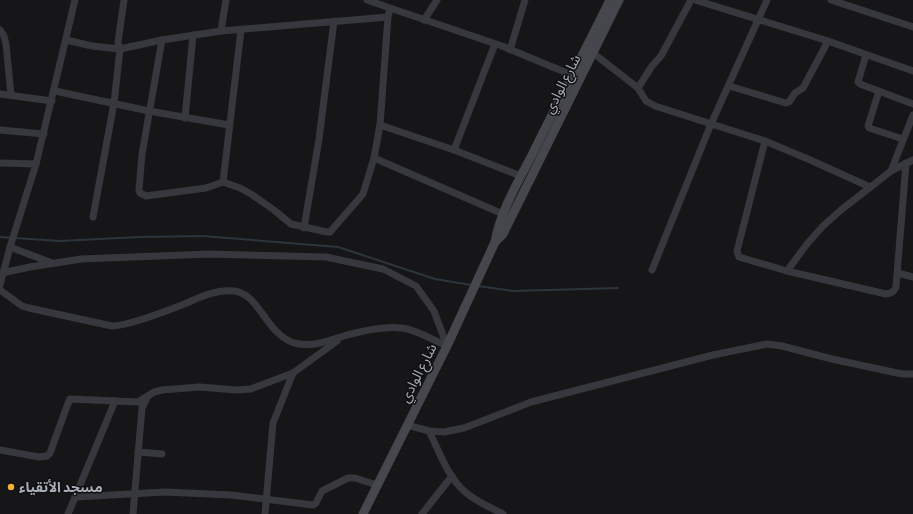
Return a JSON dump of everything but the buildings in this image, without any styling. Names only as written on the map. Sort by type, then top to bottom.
[{"type":"main road","name":"شارع الوادي","points":[[495,242],[496,231],[521,176],[610,0]]},
{"type":"main road","name":"شارع الوادي","points":[[363,514],[447,346],[495,242],[503,234],[620,0]]},
{"type":"street","points":[[0,285],[2,273],[44,134],[75,0]]},
{"type":"street","points":[[93,217],[114,103],[120,49],[118,42],[124,0]]},
{"type":"street","points":[[221,32],[226,0]]},
{"type":"street","points":[[367,0],[495,44],[572,75]]},
{"type":"street","points":[[424,20],[437,0]]},
{"type":"street","points":[[510,50],[525,0]]},
{"type":"street","points":[[638,88],[652,66],[661,56],[691,0]]},
{"type":"street","points":[[695,0],[828,41],[866,56],[913,71]]},
{"type":"street","points":[[652,270],[712,124],[767,0]]},
{"type":"street","points":[[834,0],[913,27]]},
{"type":"street","points":[[162,40],[142,154],[140,193],[146,196],[198,189],[223,182],[251,194],[291,224],[323,232],[330,232],[363,194],[374,158],[380,125],[388,17],[390,8]]},
{"type":"street","points":[[66,40],[92,46],[120,49],[193,35],[388,17]]},
{"type":"street","points":[[304,228],[319,139],[334,21]]},
{"type":"street","points":[[0,30],[4,36],[6,44],[11,95]]},
{"type":"street","points":[[223,182],[241,30]]},
{"type":"street","points":[[185,118],[193,35]]},
{"type":"street","points":[[729,86],[786,103],[789,102],[795,93],[803,88],[828,41]]},
{"type":"street","points":[[454,150],[495,44]]},
{"type":"street","points":[[593,53],[638,88],[646,102],[765,141],[870,187]]},
{"type":"street","points":[[866,56],[858,82],[913,104]]},
{"type":"street","points":[[55,91],[149,111],[229,125]]},
{"type":"street","points":[[879,91],[868,126],[869,128],[903,139]]},
{"type":"street","points":[[0,94],[52,101]]},
{"type":"street","points":[[891,171],[913,115]]},
{"type":"street","points":[[380,125],[454,150],[521,176]]},
{"type":"street","points":[[0,130],[44,134]]},
{"type":"street","points":[[765,141],[737,255],[742,258],[786,271],[886,294],[891,294],[894,291],[898,273],[910,162]]},
{"type":"street","points":[[374,158],[503,214]]},
{"type":"street","points":[[786,271],[823,226],[841,210],[891,171],[910,162]]},
{"type":"street","points":[[0,163],[36,164]]},
{"type":"street","points":[[10,247],[52,263]]},
{"type":"street","points":[[2,273],[81,259],[210,254],[326,257],[383,269],[416,286],[434,311],[447,346]]},
{"type":"street","points":[[898,273],[913,277]]},
{"type":"street","points":[[0,290],[22,306],[112,326],[120,326],[209,294],[234,291],[248,296],[255,303],[269,325],[286,340],[295,343],[316,345],[350,334],[390,328],[401,328],[411,330],[447,346]]},
{"type":"street","points":[[0,450],[39,457],[47,456],[50,453],[66,406],[70,399],[138,402],[154,392],[162,390],[199,387],[244,390],[293,373],[336,341],[350,334]]},
{"type":"street","points":[[407,425],[429,431],[444,432],[464,428],[531,402],[713,355],[767,344],[782,346],[832,360],[902,374],[913,374]]},
{"type":"street","points":[[265,514],[273,423],[293,373]]},
{"type":"street","points":[[133,514],[142,408],[148,395]]},
{"type":"street","points":[[68,514],[115,401]]},
{"type":"street","points":[[429,431],[452,476],[463,490],[476,500],[503,514]]},
{"type":"street","points":[[138,452],[162,454]]},
{"type":"street","points":[[422,514],[452,476]]},
{"type":"street","points":[[75,497],[165,492],[202,493],[313,505],[316,503],[322,491],[348,478],[355,478],[377,485]]},
{"type":"waterway","points":[[0,237],[60,241],[139,237],[203,236],[338,247],[435,279],[471,285]]},
{"type":"waterway","points":[[478,286],[513,291],[618,288]]},
{"type":"place","name":"مسجد الأتقياء","points":[[11,487]]}]
